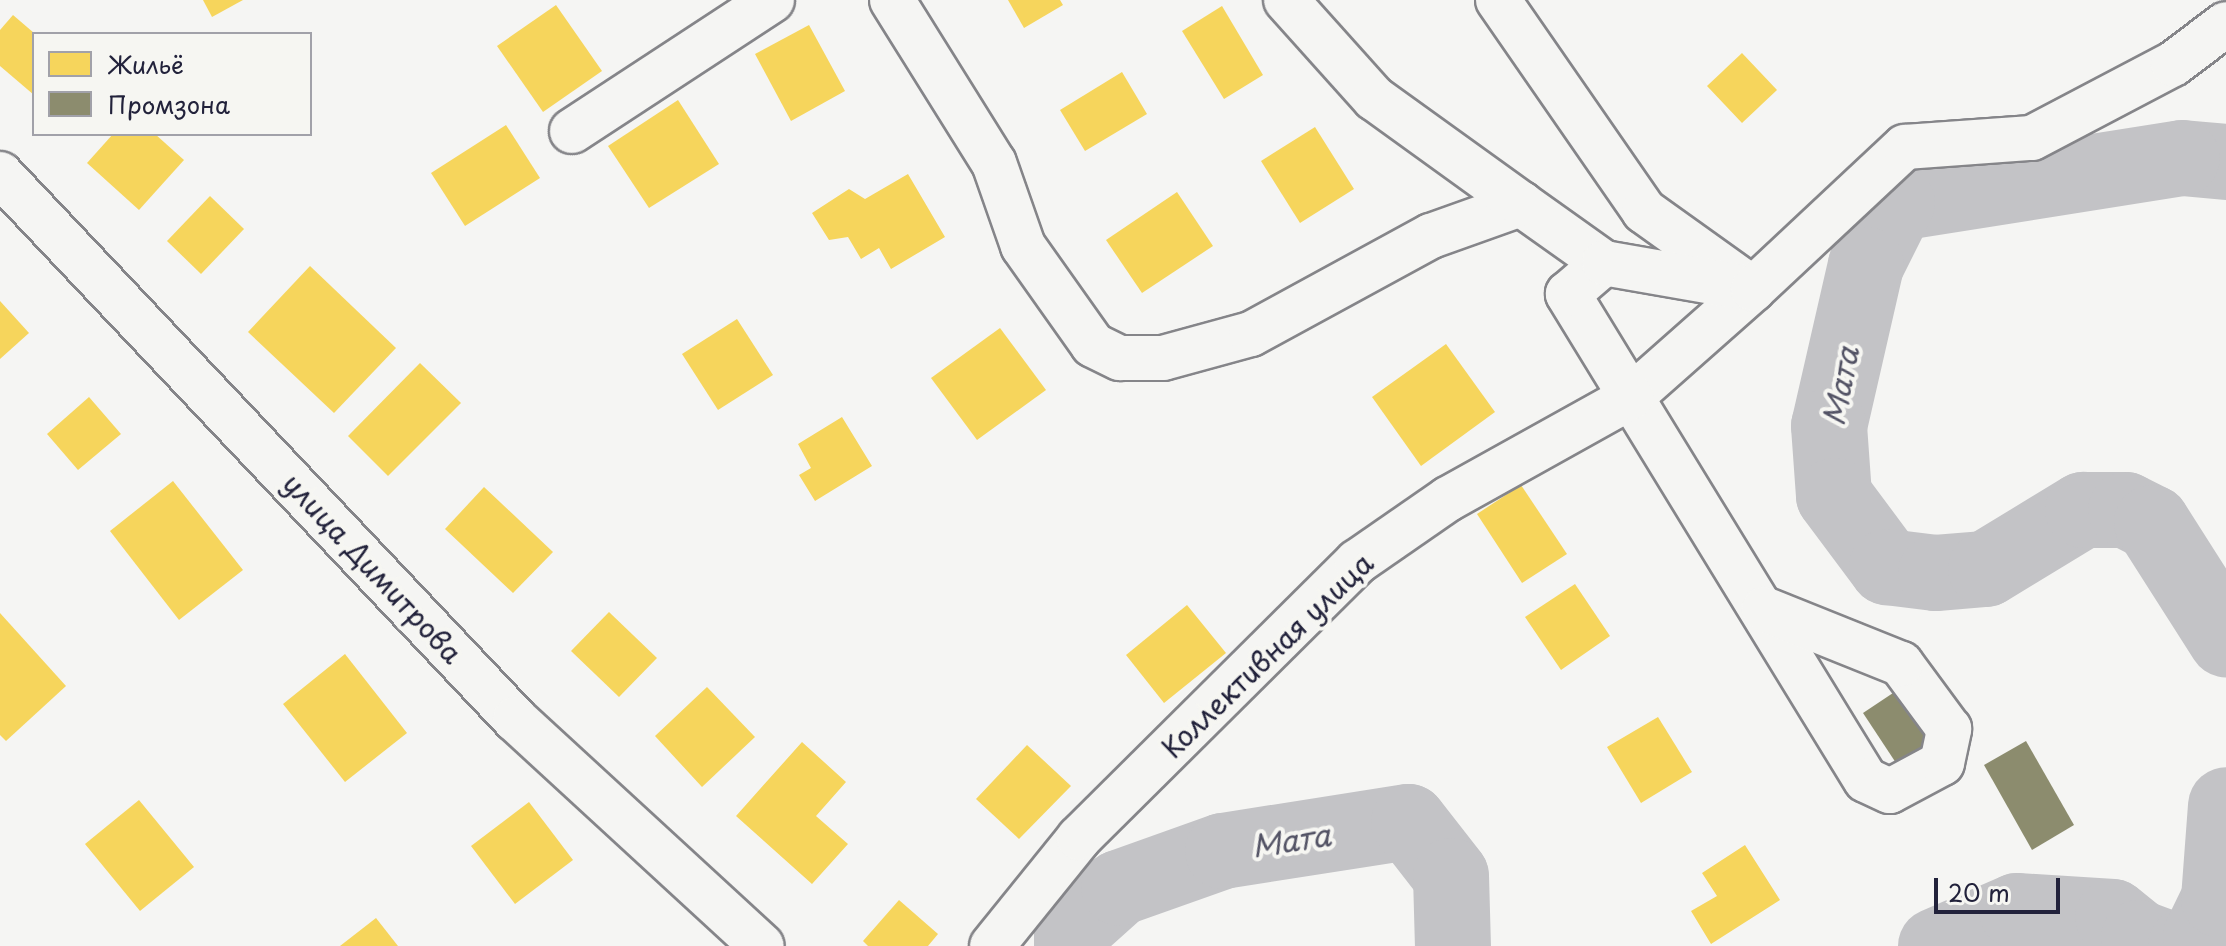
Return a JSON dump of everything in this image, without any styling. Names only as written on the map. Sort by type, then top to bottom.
[{"type":"street","points":[[572,131],[772,0]]},
{"type":"street","points":[[892,0],[994,163],[1023,246],[1093,345],[1120,358],[1163,358],[1251,334],[1431,236],[1521,204]]},
{"type":"street","points":[[1286,0],[1374,98],[1604,263],[1753,289]]},
{"type":"street","points":[[1498,0],[1644,211],[1753,289]]},
{"type":"street","name":"Коллективная улица","points":[[992,946],[1079,838],[1357,562],[1448,499],[1631,397],[1753,289],[1905,147],[2032,138],[2173,64],[2226,24]]},
{"type":"street","name":"улица Димитрова","points":[[0,174],[515,719],[762,946]]},
{"type":"street","points":[[1604,263],[1568,294],[1764,609]]},
{"type":"building: Жильё","points":[[203,0],[243,0],[212,17]]},
{"type":"building: Жильё","points":[[1008,0],[1060,0],[1063,5],[1024,28]]},
{"type":"building: Жильё","points":[[556,5],[602,71],[543,112],[497,46]]},
{"type":"building: Жильё","points":[[1222,6],[1263,75],[1224,99],[1182,31]]},
{"type":"building: Жильё","points":[[13,15],[33,32],[32,93],[0,66],[0,30]]},
{"type":"building: Жильё","points":[[809,25],[845,91],[791,121],[755,54]]},
{"type":"building: Жильё","points":[[1742,53],[1777,90],[1742,123],[1707,86]]},
{"type":"building: Жильё","points":[[1122,72],[1147,114],[1085,151],[1060,110]]},
{"type":"building: Жильё","points":[[678,100],[719,164],[649,208],[608,146]]},
{"type":"building: Жильё","points":[[506,125],[540,178],[465,226],[431,173]]},
{"type":"building: Жильё","points":[[1315,127],[1354,189],[1300,223],[1261,161]]},
{"type":"building: Жильё","points":[[111,136],[157,136],[184,160],[139,210],[87,163]]},
{"type":"building: Жильё","points":[[908,174],[945,237],[891,269],[879,248],[861,259],[848,237],[829,240],[812,213],[849,189],[865,199]]},
{"type":"building: Жильё","points":[[1177,192],[1213,246],[1142,293],[1106,240]]},
{"type":"building: Жильё","points":[[210,196],[244,229],[201,274],[167,241]]},
{"type":"building: Жильё","points":[[310,266],[396,348],[334,413],[248,332]]},
{"type":"building: Жильё","points":[[0,301],[29,333],[0,359]]},
{"type":"building: Жильё","points":[[737,319],[773,375],[718,410],[682,354]]},
{"type":"building: Жильё","points":[[1000,328],[1046,390],[977,440],[931,378]]},
{"type":"building: Жильё","points":[[1446,344],[1495,412],[1421,466],[1372,397]]},
{"type":"building: Жильё","points":[[420,363],[461,403],[388,476],[348,436]]},
{"type":"building: Жильё","points":[[89,397],[121,434],[78,470],[47,434]]},
{"type":"building: Жильё","points":[[842,417],[872,466],[815,501],[799,475],[811,468],[798,444]]},
{"type":"building: Жильё","points":[[173,481],[243,570],[179,620],[110,531]]},
{"type":"building: Жильё","points":[[1521,485],[1567,554],[1522,583],[1477,514]]},
{"type":"building: Жильё","points":[[484,487],[553,552],[513,593],[445,529]]},
{"type":"building: Жильё","points":[[1575,584],[1610,636],[1561,670],[1525,617]]},
{"type":"building: Жильё","points":[[1187,605],[1226,653],[1164,703],[1126,655]]},
{"type":"building: Жильё","points":[[609,612],[657,658],[619,697],[571,651]]},
{"type":"building: Жильё","points":[[0,613],[66,686],[6,741],[0,735]]},
{"type":"building: Жильё","points":[[345,654],[407,733],[345,782],[283,704]]},
{"type":"building: Жильё","points":[[707,687],[755,737],[702,787],[655,736]]},
{"type":"building: Жильё","points":[[1658,717],[1692,772],[1641,803],[1607,747]]},
{"type":"building: Жильё","points":[[802,742],[846,782],[816,816],[848,844],[812,884],[736,816]]},
{"type":"building: Жильё","points":[[1027,745],[1071,786],[1019,839],[976,799]]},
{"type":"building: Жильё","points":[[139,800],[194,867],[140,911],[85,844]]},
{"type":"building: Жильё","points":[[529,802],[573,860],[515,904],[471,846]]},
{"type":"building: Жильё","points":[[1745,845],[1780,900],[1711,944],[1691,911],[1717,896],[1702,873]]},
{"type":"building: Жильё","points":[[899,900],[938,934],[928,946],[868,946],[863,941]]},
{"type":"building: Жильё","points":[[376,918],[398,946],[340,946]]},
{"type":"building: Промзона","points":[[1896,691],[1931,746],[1898,766],[1863,713]]},
{"type":"building: Промзона","points":[[2026,741],[2074,825],[2032,850],[1984,765]]},
{"type":"waterway","name":"Мата","points":[[2226,162],[2182,158],[1897,203],[1866,265],[1829,426],[1834,496],[1887,567],[1936,573],[1986,569],[2083,510],[2126,510],[2152,523],[2226,639]]},
{"type":"waterway","name":"Мата","points":[[2186,946],[2201,936],[2219,899],[2226,805]]},
{"type":"waterway","name":"Мата","points":[[1072,946],[1072,930],[1119,888],[1223,851],[1409,822],[1451,876],[1453,946]]},
{"type":"waterway","name":"Мата","points":[[1936,946],[2017,911],[2113,917],[2139,938],[2161,946]]}]
